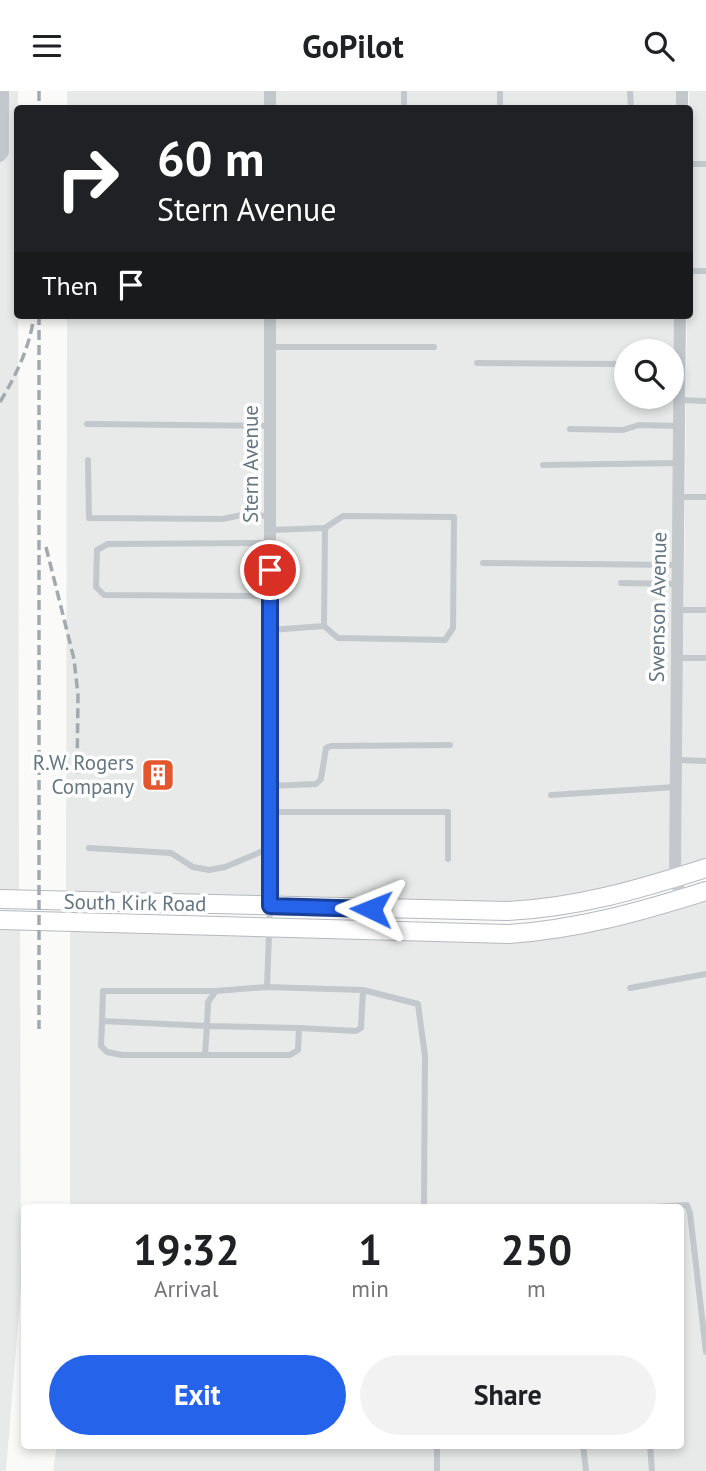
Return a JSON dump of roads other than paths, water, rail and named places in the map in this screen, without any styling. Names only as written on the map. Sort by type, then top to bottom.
[{"type":"main road","name":"South Kirk Road","points":[[0,899],[447,911],[536,910],[600,900],[706,868]]},
{"type":"main road","name":"South Kirk Road","points":[[0,920],[477,933],[538,932],[604,921],[706,891]]},
{"type":"street","points":[[0,156],[3,152],[3,91]]},
{"type":"street","name":"Stern Avenue","points":[[270,319],[270,906]]},
{"type":"street","name":"Swenson Avenue","points":[[678,339],[680,319]]},
{"type":"street","name":"Swenson Avenue","points":[[679,409],[675,878],[682,899]]},
{"type":"lane","points":[[270,347],[434,347]]},
{"type":"lane","points":[[477,363],[614,364]]},
{"type":"lane","points":[[684,400],[706,401]]},
{"type":"lane","points":[[87,424],[270,426]]},
{"type":"lane","points":[[570,429],[623,430],[639,425],[679,426]]},
{"type":"lane","points":[[88,460],[89,519],[222,519],[242,515],[270,516]]},
{"type":"lane","points":[[543,465],[679,463]]},
{"type":"lane","points":[[679,497],[706,497]]},
{"type":"lane","points":[[270,530],[326,528],[343,516],[454,517],[453,628],[445,640],[338,638],[324,627],[270,630]]},
{"type":"lane","points":[[324,627],[326,528]]},
{"type":"lane","points":[[270,543],[108,544],[97,550],[96,587],[104,595],[270,596]]},
{"type":"lane","points":[[483,563],[678,565]]},
{"type":"lane","points":[[621,583],[678,584]]},
{"type":"lane","points":[[678,610],[706,610]]},
{"type":"lane","points":[[677,658],[706,658]]},
{"type":"lane","points":[[270,786],[316,784],[321,779],[326,748],[331,746],[450,745]]},
{"type":"lane","points":[[676,760],[706,761]]},
{"type":"lane","points":[[551,795],[676,787]]},
{"type":"lane","points":[[270,812],[448,812],[448,859]]},
{"type":"lane","points":[[89,848],[171,853],[193,867],[209,870],[225,867],[270,848]]},
{"type":"lane","points":[[267,987],[270,906]]},
{"type":"lane","points":[[630,988],[706,974]]},
{"type":"lane","points":[[299,1028],[298,1051],[290,1055],[107,1052],[101,1046],[103,991],[216,991],[267,987],[363,991],[418,1004],[425,1056],[424,1204]]},
{"type":"lane","points":[[205,1055],[208,1002],[216,991]]},
{"type":"lane","points":[[102,1021],[356,1031],[362,1028],[363,991]]},
{"type":"lane","points":[[684,1205],[687,1205],[690,1213],[706,1352]]},
{"type":"lane","points":[[437,1449],[437,1471]]},
{"type":"lane","points":[[583,1449],[586,1471]]},
{"type":"lane","points":[[650,1449],[652,1471]]},
{"type":"railway","points":[[39,91],[39,105]]},
{"type":"railway","points":[[39,319],[39,1029]]},
{"type":"railway","points":[[0,402],[20,363],[33,322]]},
{"type":"railway","points":[[46,547],[74,659],[78,695],[77,774]]},
{"type":"place","name":"R.W. Rogers Company","points":[[158,775]]}]
